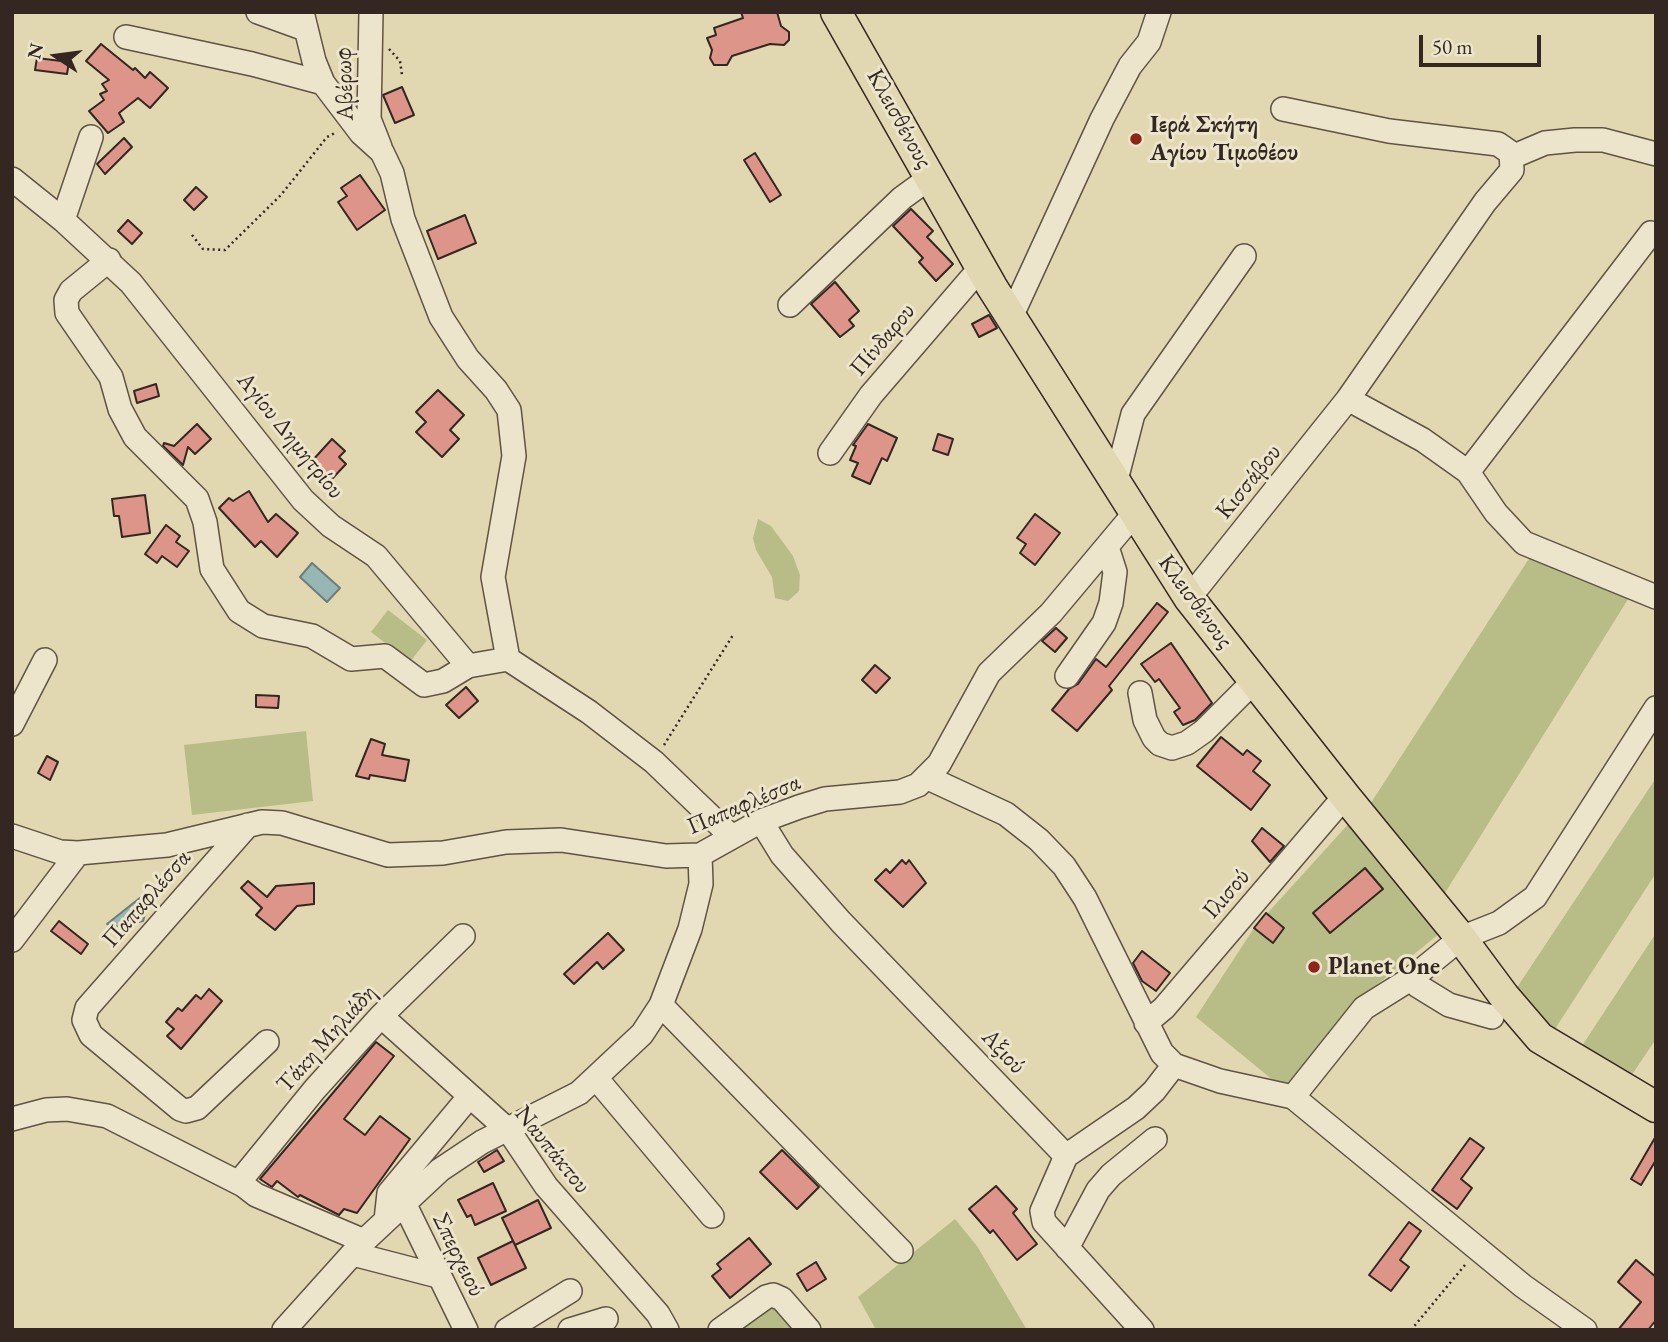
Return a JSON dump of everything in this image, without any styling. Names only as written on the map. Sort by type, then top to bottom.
[{"type":"main road","name":"Κλεισθένους","points":[[836,12],[1011,317],[1189,598],[1540,1038],[1656,1107]]},
{"type":"street","points":[[258,12],[303,21],[323,83],[361,133],[382,152]]},
{"type":"street","name":"Αβέρωφ","points":[[371,12],[369,119],[391,173],[403,219],[441,317],[468,359],[496,390],[509,410],[513,427],[514,456],[493,577],[508,659]]},
{"type":"street","points":[[1011,317],[1102,119],[1130,66],[1149,43],[1159,12]]},
{"type":"street","points":[[127,37],[252,64],[323,83]]},
{"type":"street","points":[[1283,109],[1389,131],[1498,144],[1507,148],[1512,158],[1545,143],[1575,140],[1603,140],[1656,154]]},
{"type":"street","points":[[63,220],[91,137]]},
{"type":"street","name":"Κισσάβου","points":[[1189,598],[1348,398],[1485,202],[1512,170],[1512,158]]},
{"type":"street","points":[[790,304],[902,198],[931,177]]},
{"type":"street","name":"Αγίου Δημητρίου","points":[[12,179],[109,260],[196,362],[303,500],[331,526],[376,556],[468,666]]},
{"type":"street","points":[[1468,472],[1651,233]]},
{"type":"street","points":[[1115,484],[1133,415],[1244,256]]},
{"type":"street","points":[[109,260],[71,291],[66,300],[67,313],[111,377],[120,409],[135,437],[197,499],[205,522],[212,569],[239,611],[263,626],[312,636],[351,659],[385,656],[424,685],[443,681],[468,666],[508,659],[625,737],[732,837]]},
{"type":"street","name":"Πίνδαρου","points":[[830,453],[871,395],[982,266]]},
{"type":"street","points":[[1348,398],[1423,440],[1468,472],[1496,513],[1524,543],[1656,597]]},
{"type":"street","name":"Παπαφλέσσα","points":[[12,836],[60,852],[78,853],[157,847],[248,825],[282,823],[388,855],[443,853],[506,842],[548,840],[666,856],[700,855],[761,821],[825,799],[900,792],[926,777],[949,749],[989,673],[1051,613],[1134,514]]},
{"type":"street","points":[[1067,676],[1104,622],[1111,603],[1115,572],[1107,547]]},
{"type":"street","points":[[12,724],[45,660]]},
{"type":"street","points":[[1140,693],[1145,720],[1154,738],[1160,744],[1172,748],[1187,743],[1204,731],[1254,681]]},
{"type":"street","points":[[1293,1097],[1356,1016],[1412,978],[1461,938],[1499,923],[1535,897],[1656,708]]},
{"type":"street","points":[[926,777],[1006,814],[1051,852],[1086,898],[1146,1023],[1162,1053],[1174,1065],[1220,1081],[1293,1097],[1523,1286],[1585,1330]]},
{"type":"street","name":"Ιλισού","points":[[1146,1023],[1164,1008],[1345,796]]},
{"type":"street","name":"Αξιού","points":[[761,821],[782,855],[841,922],[1066,1156]]},
{"type":"street","name":"Παπαφλέσσα","points":[[248,825],[87,1008],[84,1020],[91,1035],[180,1109],[187,1111],[197,1108],[267,1042]]},
{"type":"street","points":[[12,940],[78,853]]},
{"type":"street","points":[[284,1330],[386,1220],[459,1156],[562,1103],[596,1078],[642,1034],[661,1005],[690,929],[701,884],[700,855]]},
{"type":"street","name":"Τάκη Μηλιάδη","points":[[243,1185],[244,1176],[256,1161],[381,1016],[463,936]]},
{"type":"street","points":[[1412,978],[1418,986],[1449,1006],[1492,1017]]},
{"type":"street","points":[[661,1005],[901,1251]]},
{"type":"street","name":"Ναυπάκτου","points":[[381,1016],[509,1131],[546,1186],[658,1314],[667,1330]]},
{"type":"street","points":[[1142,1330],[1044,1222],[1042,1211],[1066,1156],[1136,1108],[1174,1065]]},
{"type":"street","points":[[596,1078],[712,1216]]},
{"type":"street","points":[[386,1220],[389,1193],[469,1097]]},
{"type":"street","points":[[12,1119],[46,1110],[67,1109],[107,1116],[359,1248],[438,1276]]},
{"type":"street","points":[[1067,1248],[1098,1190],[1111,1175],[1155,1139]]},
{"type":"street","name":"Σπερχειού","points":[[404,1203],[466,1330]]},
{"type":"street","points":[[507,1330],[570,1292]]},
{"type":"street","points":[[720,1330],[766,1297],[773,1295],[782,1299],[809,1330]]},
{"type":"street","points":[[570,1330],[606,1318]]},
{"type":"path","points":[[192,235],[203,248],[225,250],[281,195],[327,137],[338,132],[361,133]]},
{"type":"path","points":[[654,762],[733,635]]},
{"type":"path","points":[[1411,1330],[1478,1249]]},
{"type":"green space","points":[[758,519],[771,526],[793,556],[800,575],[799,591],[788,601],[775,598],[772,577],[756,550],[753,538]]},
{"type":"green space","points":[[1530,557],[1630,596],[1440,901],[1367,809]]},
{"type":"green space","points":[[388,610],[427,640],[410,662],[371,632]]},
{"type":"green space","points":[[306,731],[313,801],[192,815],[184,745]]},
{"type":"green space","points":[[1656,778],[1656,873],[1553,1032],[1512,995]]},
{"type":"green space","name":"Planet One","points":[[1352,820],[1440,933],[1358,1000],[1285,1090],[1196,1017],[1254,928]]},
{"type":"green space","points":[[1656,933],[1656,1039],[1627,1082],[1578,1052]]},
{"type":"green space","points":[[955,1219],[977,1246],[1027,1330],[876,1330],[858,1297]]},
{"type":"green space","points":[[771,1303],[794,1330],[733,1330]]},
{"type":"water","points":[[312,563],[340,588],[327,602],[300,577]]},
{"type":"water","points":[[141,897],[147,908],[143,921],[115,927],[107,924]]},
{"type":"building","points":[[741,12],[777,12],[781,26],[789,32],[789,40],[784,45],[770,44],[732,56],[727,65],[714,65],[710,58],[712,50],[707,38],[716,35],[714,28],[743,18]]},
{"type":"building","points":[[101,44],[145,78],[150,72],[168,88],[150,108],[138,98],[119,113],[124,122],[108,133],[89,111],[104,100],[100,94],[107,91],[102,84],[109,80],[86,61]]},
{"type":"building","points":[[37,58],[69,62],[67,74],[35,70]]},
{"type":"building","points":[[402,87],[414,115],[395,123],[383,95]]},
{"type":"building","points":[[124,138],[132,147],[105,174],[97,164]]},
{"type":"building","points":[[755,153],[781,195],[770,202],[744,160]]},
{"type":"building","points":[[360,175],[385,210],[357,230],[338,202],[347,196],[341,188]]},
{"type":"building","points":[[196,187],[207,197],[194,210],[184,200]]},
{"type":"building","points":[[911,209],[933,231],[927,237],[953,264],[936,281],[919,262],[923,258],[893,226]]},
{"type":"building","points":[[465,215],[476,243],[438,259],[427,231]]},
{"type":"building","points":[[128,220],[142,233],[132,244],[118,231]]},
{"type":"building","points":[[835,282],[859,311],[849,320],[854,326],[840,337],[811,304]]},
{"type":"building","points":[[989,315],[997,328],[979,337],[972,324]]},
{"type":"building","points":[[156,384],[159,396],[137,403],[134,391]]},
{"type":"building","points":[[438,390],[464,415],[450,430],[459,439],[442,457],[416,432],[426,422],[416,412]]},
{"type":"building","points":[[197,424],[211,439],[195,454],[188,447],[183,465],[163,446],[164,443],[174,446]]},
{"type":"building","points":[[868,424],[897,438],[887,461],[882,458],[870,484],[852,476],[858,463],[850,460],[856,446],[853,445]]},
{"type":"building","points":[[938,434],[953,439],[948,455],[933,450]]},
{"type":"building","points":[[332,439],[345,451],[339,457],[346,464],[331,480],[312,461]]},
{"type":"building","points":[[249,491],[268,522],[276,514],[298,533],[277,557],[261,541],[255,547],[219,508],[229,498],[233,501]]},
{"type":"building","points":[[145,495],[150,533],[122,537],[119,516],[114,516],[112,499]]},
{"type":"building","points":[[1035,514],[1060,533],[1035,565],[1020,553],[1026,544],[1017,538]]},
{"type":"building","points":[[166,525],[180,536],[176,542],[189,551],[177,567],[162,556],[157,563],[145,554]]},
{"type":"building","points":[[1157,603],[1168,612],[1109,686],[1112,690],[1077,731],[1052,710],[1069,689],[1078,684],[1096,659],[1106,667]]},
{"type":"building","points":[[1056,628],[1067,638],[1055,652],[1042,641]]},
{"type":"building","points":[[1171,643],[1212,703],[1195,720],[1183,725],[1174,712],[1180,708],[1159,679],[1155,682],[1141,664]]},
{"type":"building","points":[[875,665],[890,678],[876,693],[862,680]]},
{"type":"building","points":[[466,687],[478,701],[459,718],[446,705]]},
{"type":"building","points":[[256,695],[279,696],[278,708],[256,707]]},
{"type":"building","points":[[1221,737],[1243,755],[1247,750],[1261,761],[1253,771],[1270,785],[1251,810],[1197,766]]},
{"type":"building","points":[[371,739],[385,744],[382,755],[409,760],[405,781],[370,775],[369,779],[356,776]]},
{"type":"building","points":[[47,756],[58,762],[50,780],[38,773]]},
{"type":"building","points":[[1262,828],[1284,846],[1270,862],[1252,841]]},
{"type":"building","points":[[902,860],[906,864],[909,860],[926,883],[903,907],[875,880],[886,869],[890,873]]},
{"type":"building","points":[[1365,868],[1383,889],[1330,933],[1313,913]]},
{"type":"building","points":[[248,881],[267,897],[276,886],[314,883],[314,904],[297,906],[275,930],[256,915],[262,908],[241,888]]},
{"type":"building","points":[[1266,913],[1284,928],[1273,943],[1254,928]]},
{"type":"building","points":[[59,921],[88,944],[81,954],[51,931]]},
{"type":"building","points":[[608,933],[624,950],[603,969],[597,962],[574,984],[564,974]]},
{"type":"building","points":[[1142,951],[1170,973],[1156,991],[1142,981],[1133,963]]},
{"type":"building","points":[[209,989],[222,1001],[181,1049],[167,1036],[174,1029],[166,1022],[178,1008],[182,1011],[196,995],[201,999]]},
{"type":"building","points":[[376,1042],[394,1056],[344,1119],[365,1135],[380,1116],[410,1139],[357,1213],[344,1209],[339,1215],[300,1195],[298,1197],[277,1181],[272,1187],[260,1179]]},
{"type":"building","points":[[1656,1136],[1656,1160],[1641,1185],[1631,1179]]},
{"type":"building","points":[[1470,1138],[1484,1148],[1461,1179],[1472,1188],[1457,1209],[1432,1190]]},
{"type":"building","points":[[497,1150],[504,1161],[484,1172],[478,1162]]},
{"type":"building","points":[[782,1150],[819,1187],[797,1209],[760,1172]]},
{"type":"building","points":[[493,1183],[506,1211],[475,1225],[471,1215],[467,1217],[458,1200]]},
{"type":"building","points":[[996,1186],[1017,1209],[1013,1213],[1037,1244],[1017,1260],[993,1230],[990,1233],[969,1209]]},
{"type":"building","points":[[538,1200],[551,1228],[515,1245],[502,1218]]},
{"type":"building","points":[[1409,1222],[1421,1231],[1400,1260],[1409,1267],[1391,1291],[1369,1275]]},
{"type":"building","points":[[749,1238],[771,1264],[730,1298],[712,1276],[721,1269],[717,1264]]},
{"type":"building","points":[[513,1241],[526,1268],[491,1285],[478,1258]]},
{"type":"building","points":[[1636,1260],[1656,1277],[1656,1320],[1648,1330],[1618,1330],[1641,1302],[1618,1282]]},
{"type":"building","points":[[816,1262],[826,1279],[807,1291],[797,1274]]},
{"type":"place","name":"Ιερά Σκήτη Αγίου Τιμοθέου","points":[[1136,139]]},
{"type":"place","name":"Planet One","points":[[1314,967]]}]
